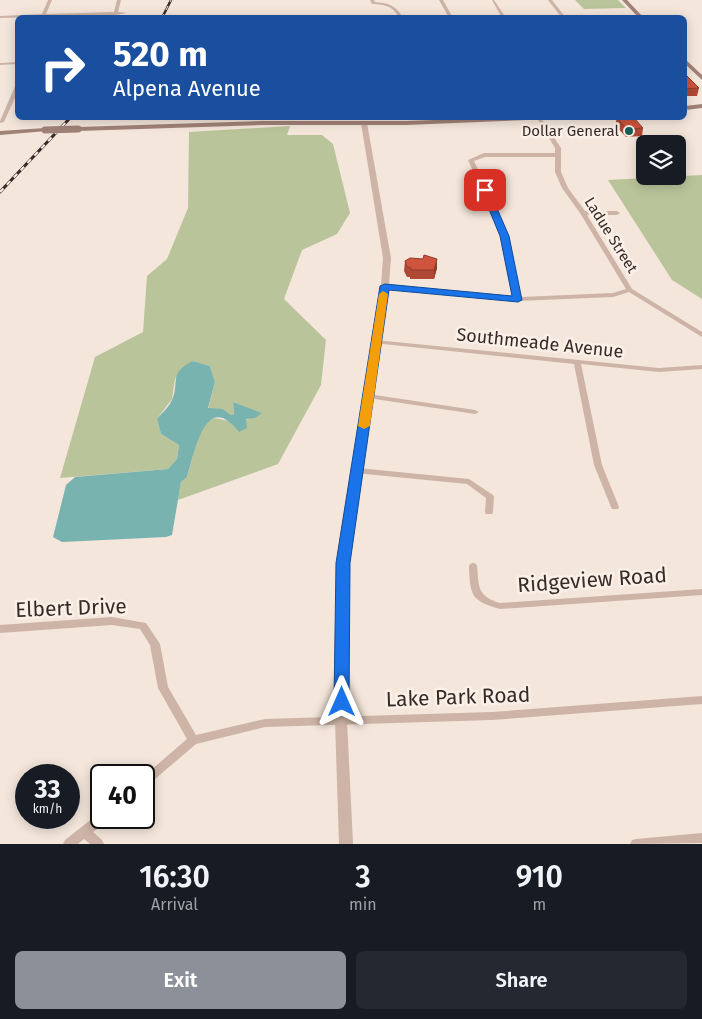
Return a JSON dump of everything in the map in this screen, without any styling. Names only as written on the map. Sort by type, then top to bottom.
[{"type":"main road","points":[[624,0],[639,15]]},
{"type":"main road","points":[[687,63],[702,78]]},
{"type":"main road","points":[[687,108],[702,106]]},
{"type":"main road","points":[[1,128],[78,130],[276,120],[406,124],[486,120]]},
{"type":"street","points":[[44,15],[50,0]]},
{"type":"street","points":[[116,14],[119,0]]},
{"type":"street","points":[[441,0],[449,15]]},
{"type":"street","points":[[550,0],[562,15]]},
{"type":"street","points":[[493,1],[502,15]]},
{"type":"street","points":[[372,2],[394,6],[398,9],[400,15]]},
{"type":"street","points":[[92,15],[125,13]]},
{"type":"street","points":[[0,17],[15,17]]},
{"type":"street","points":[[0,64],[15,63]]},
{"type":"street","points":[[1,128],[15,92]]},
{"type":"street","name":"Ladue Street","points":[[540,120],[558,148],[558,172],[565,188],[583,213],[630,290],[702,336]]},
{"type":"street","points":[[346,844],[342,720],[343,563],[385,286],[387,258],[364,123]]},
{"type":"street","points":[[518,300],[505,236],[471,160],[476,157],[501,155],[557,155]]},
{"type":"street","points":[[583,213],[617,213]]},
{"type":"street","points":[[385,286],[518,300],[613,295],[630,290]]},
{"type":"street","name":"Southmeade Avenue","points":[[375,342],[659,370],[702,367]]},
{"type":"street","points":[[577,363],[598,465],[615,507]]},
{"type":"street","points":[[368,396],[475,412]]},
{"type":"street","points":[[358,471],[469,482],[490,497],[489,512]]},
{"type":"street","name":"Ridgeview Road","points":[[473,566],[475,591],[484,602],[500,606],[702,592]]},
{"type":"street","name":"Elbert Drive","points":[[0,629],[112,621],[143,626],[155,644],[163,688],[193,740]]},
{"type":"street","name":"Lake Park Road","points":[[155,773],[193,740],[265,723],[492,716],[702,700]]},
{"type":"street","points":[[69,844],[90,828]]},
{"type":"street","points":[[85,832],[98,844]]},
{"type":"street","points":[[636,844],[702,838]]},
{"type":"green space","points":[[575,0],[618,0],[626,8],[584,9]]},
{"type":"green space","points":[[290,126],[287,135],[322,135],[333,144],[350,213],[337,234],[302,250],[284,299],[326,340],[321,385],[278,464],[178,500],[181,482],[187,477],[197,440],[205,424],[212,419],[243,420],[255,417],[261,413],[233,402],[234,414],[231,415],[223,409],[208,409],[215,382],[210,366],[193,361],[175,379],[172,399],[157,419],[161,434],[179,445],[177,459],[168,469],[60,478],[95,357],[143,332],[147,276],[167,259],[188,208],[189,132]]},
{"type":"green space","points":[[702,175],[702,299],[672,280],[608,180],[636,179],[636,185],[686,185],[686,176]]},
{"type":"water","points":[[193,361],[210,366],[215,382],[208,408],[223,409],[231,415],[234,414],[233,402],[262,413],[255,418],[246,419],[247,428],[239,432],[227,421],[218,417],[210,421],[203,429],[187,477],[181,482],[172,535],[166,537],[62,542],[53,537],[66,485],[75,477],[168,469],[177,459],[179,445],[161,434],[157,419],[172,400],[177,374],[185,365]]},
{"type":"building","points":[[687,76],[699,88],[687,89]]},
{"type":"building","points":[[619,120],[636,120],[643,128],[627,129]]},
{"type":"building","points":[[424,255],[437,259],[434,270],[411,270],[411,268],[407,267],[405,261],[410,258],[423,259]]},
{"type":"railway","points":[[164,15],[171,0]]},
{"type":"railway","points":[[0,192],[68,120]]},
{"type":"slow traffic","points":[[364,426],[383,294]]},
{"type":"place","name":"Dollar General","points":[[629,131]]},
{"type":"route","points":[[342,702],[343,563],[385,286],[518,300],[505,236],[485,190]]}]
